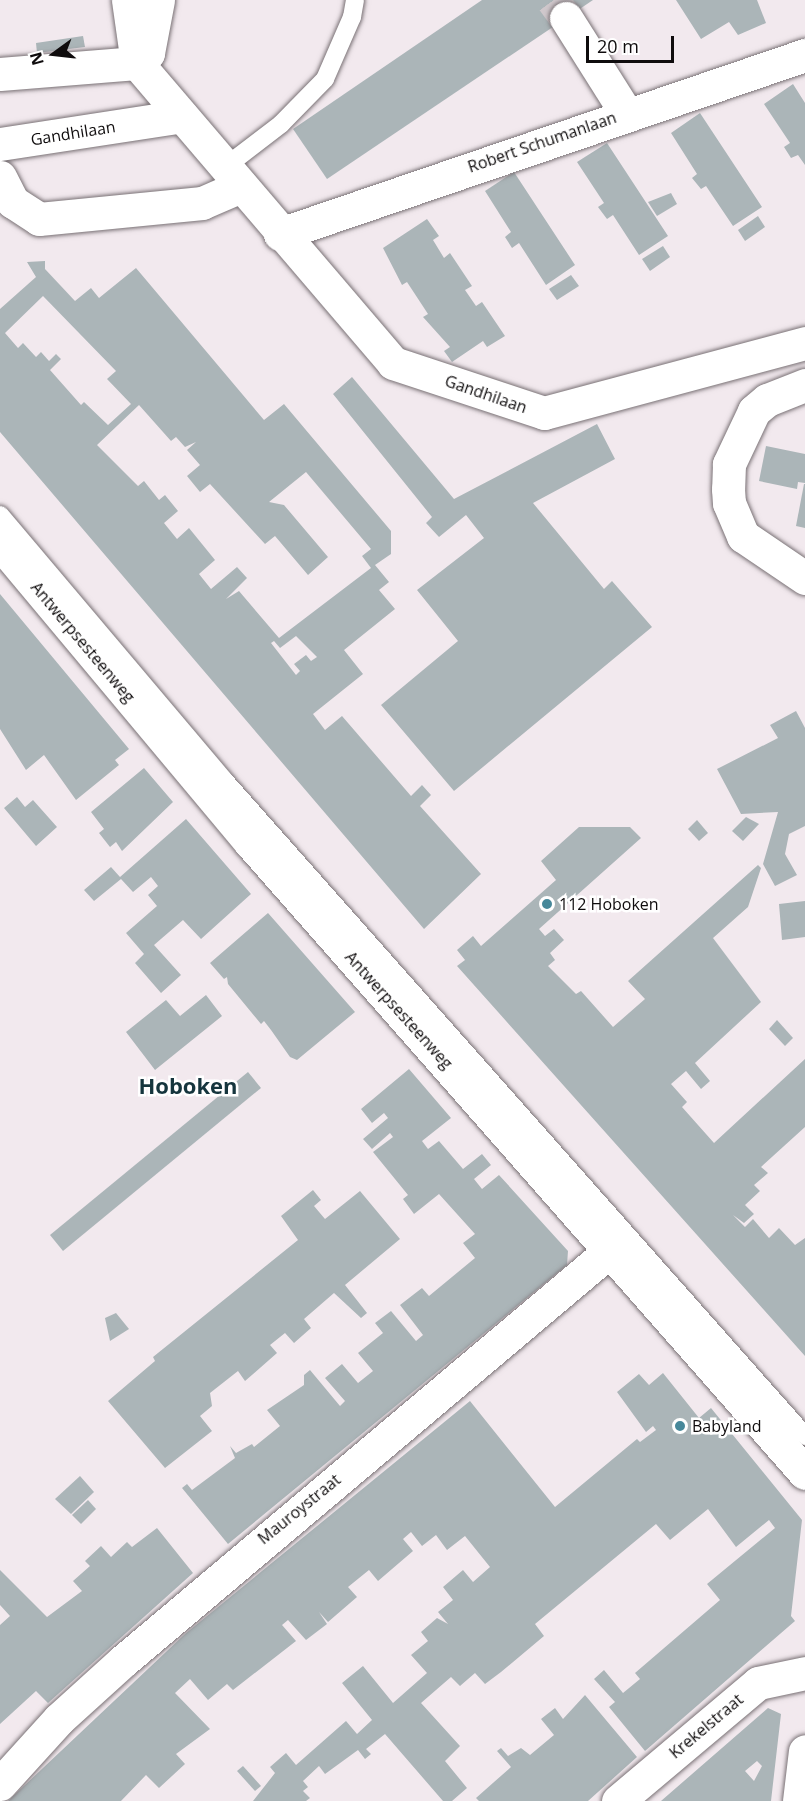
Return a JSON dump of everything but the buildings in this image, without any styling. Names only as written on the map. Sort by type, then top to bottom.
[{"type":"street","points":[[128,0],[137,63]]},
{"type":"street","points":[[0,74],[137,63],[148,53],[158,0]]},
{"type":"street","points":[[566,18],[626,113]]},
{"type":"street","name":"Robert Schumanlaan","points":[[280,234],[626,113],[805,55]]},
{"type":"street","name":"Gandhilaan","points":[[137,63],[280,234],[393,363],[544,413],[805,343]]},
{"type":"street","name":"Gandhilaan","points":[[0,144],[182,116]]},
{"type":"street","points":[[0,177],[13,202],[39,219],[202,203],[233,177]]},
{"type":"street","points":[[805,386],[767,400],[754,411],[729,464],[728,489],[729,503],[743,536],[805,578]]},
{"type":"street","name":"Antwerpsesteenweg","points":[[0,543],[250,842],[612,1249],[805,1473]]},
{"type":"street","name":"Mauroystraat","points":[[0,1784],[59,1719],[150,1638],[612,1249]]},
{"type":"street","name":"Krekelstraat","points":[[618,1801],[758,1683],[805,1673]]},
{"type":"street","points":[[799,1801],[805,1751]]},
{"type":"lane","points":[[233,177],[280,124],[326,79],[355,0]]},
{"type":"lane","points":[[0,515],[231,788],[805,1436]]},
{"type":"tunnel","points":[[553,0],[566,18]]},
{"type":"place","name":"112 Hoboken","points":[[547,904]]},
{"type":"place","name":"Babyland","points":[[680,1426]]},
{"type":"district","name":"Hoboken","points":[[188,1086]]}]
